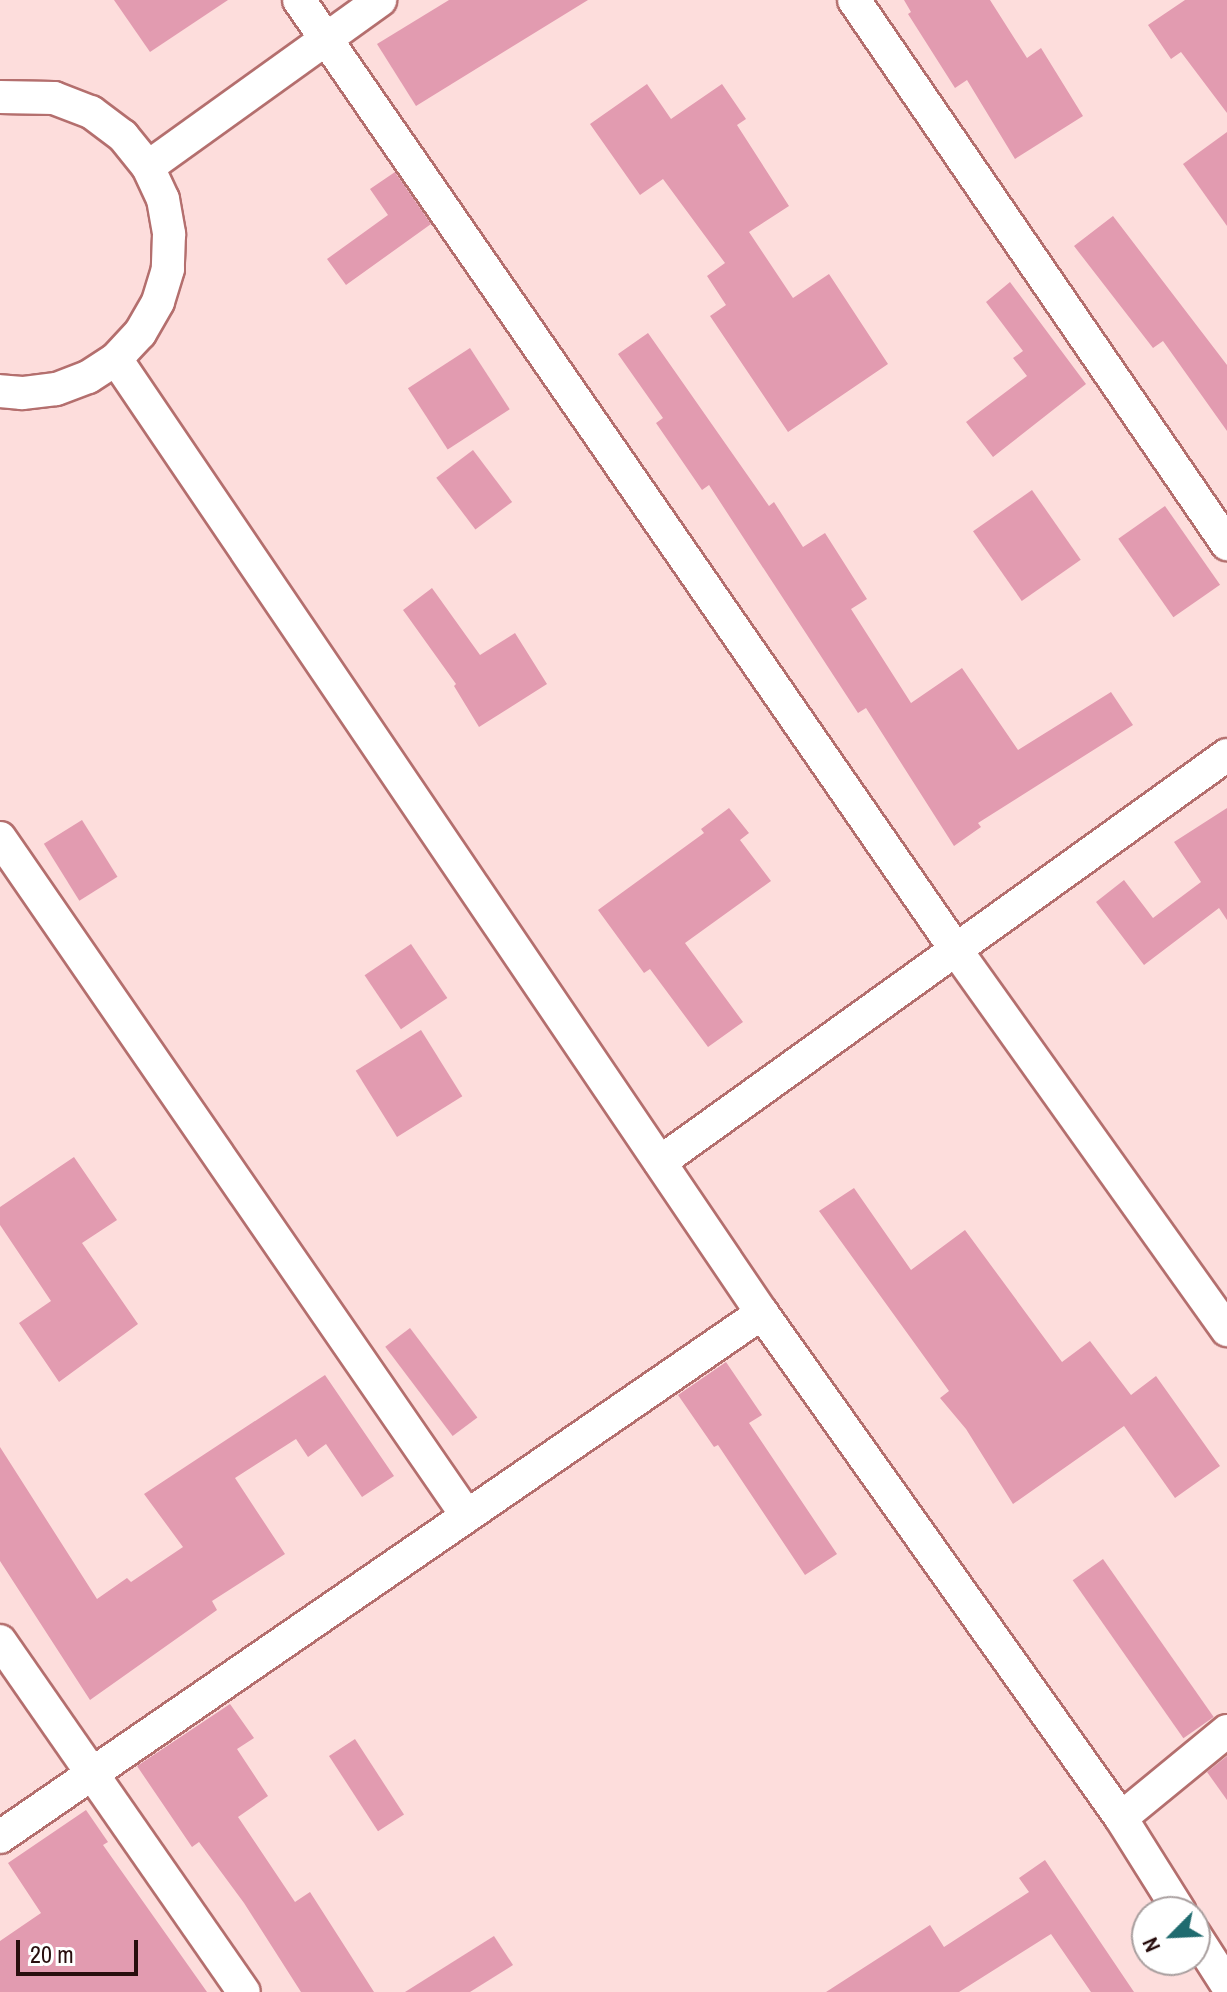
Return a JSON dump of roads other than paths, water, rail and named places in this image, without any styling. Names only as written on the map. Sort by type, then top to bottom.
[{"type":"street","points":[[299,0],[956,950],[1227,1330]]},
{"type":"street","points":[[148,167],[380,0]]},
{"type":"street","points":[[854,0],[1227,544]]},
{"type":"street","points":[[0,97],[54,98],[91,112],[123,136],[148,167],[165,211],[169,234],[168,269],[158,302],[146,323],[116,359],[88,377],[56,389],[22,393],[0,391]]},
{"type":"street","points":[[116,359],[762,1313],[1121,1818],[1170,1896]]},
{"type":"street","points":[[660,1162],[1227,755]]},
{"type":"street","points":[[0,838],[467,1516]]},
{"type":"street","points":[[0,1837],[762,1313]]},
{"type":"street","points":[[0,1641],[244,1992]]},
{"type":"street","points":[[1121,1818],[1227,1731]]},
{"type":"street","points":[[1211,1960],[1227,1985]]}]
